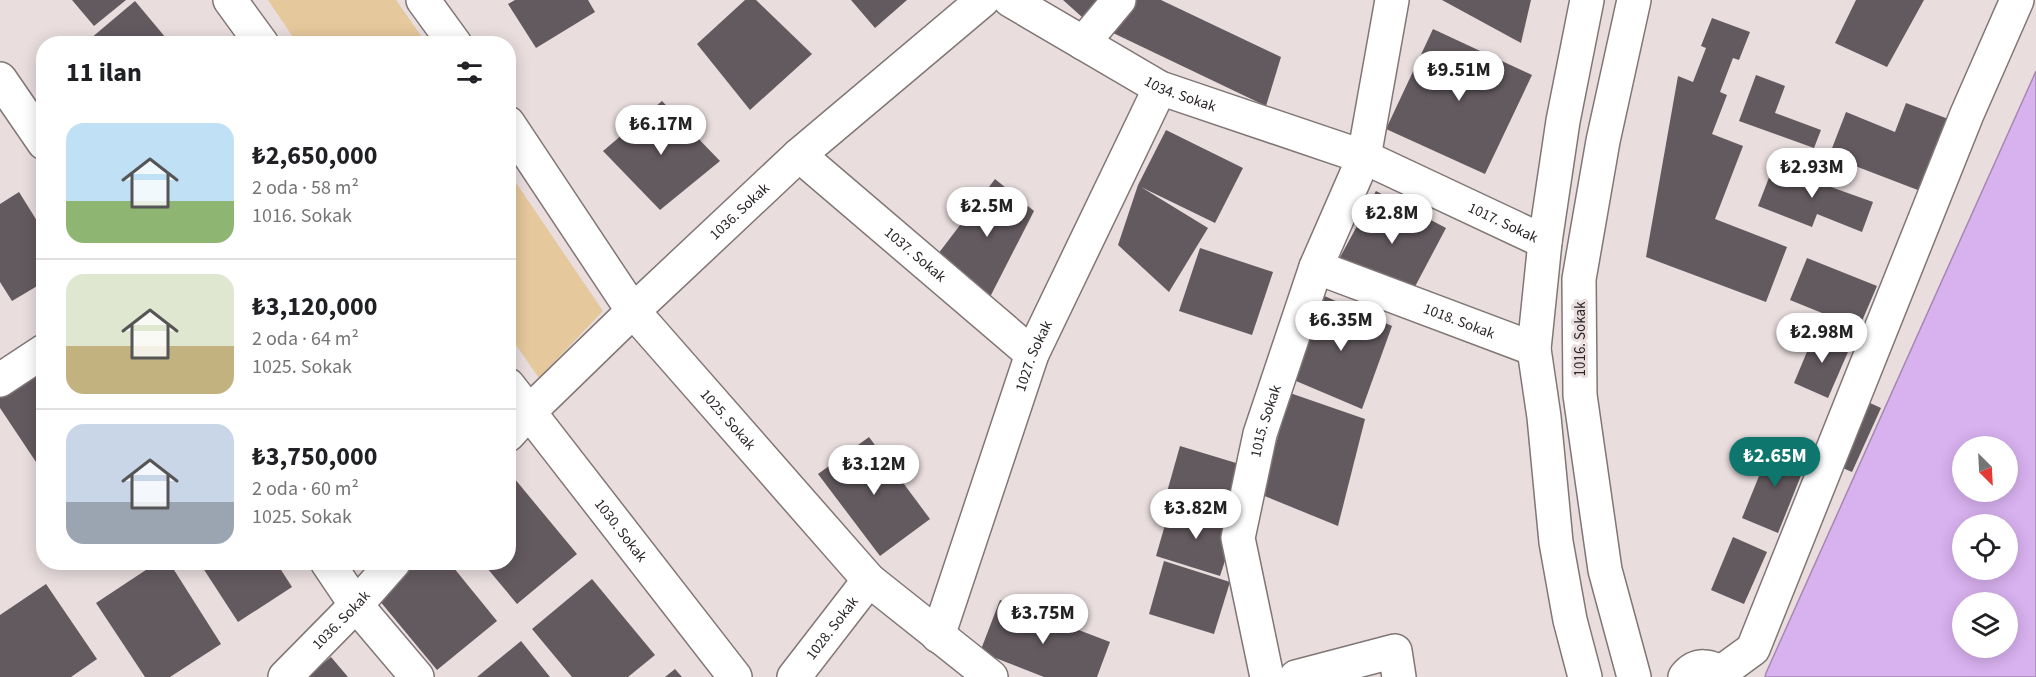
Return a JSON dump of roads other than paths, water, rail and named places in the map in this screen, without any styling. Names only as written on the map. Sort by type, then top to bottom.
[{"type":"street","points":[[230,0],[256,36]]},
{"type":"street","points":[[423,0],[448,36]]},
{"type":"street","name":"1036. Sokak","points":[[518,424],[633,311],[799,155],[983,0]]},
{"type":"street","name":"1034. Sokak","points":[[1010,0],[1160,88],[1364,157]]},
{"type":"street","points":[[1083,44],[1119,0]]},
{"type":"street","name":"1015. Sokak","points":[[1268,677],[1238,538],[1260,434],[1316,267],[1364,157],[1392,0]]},
{"type":"street","points":[[1585,677],[1570,620],[1556,542],[1544,417],[1534,349],[1545,242],[1563,121],[1587,0]]},
{"type":"street","name":"1016. Sokak","points":[[1634,0],[1603,141],[1579,279],[1580,395],[1605,570],[1634,677]]},
{"type":"street","points":[[1685,677],[1696,668],[1704,666],[1712,667],[1722,675],[1753,649],[1963,125],[2017,0]]},
{"type":"street","points":[[0,79],[36,131]]},
{"type":"street","name":"1027. Sokak","points":[[938,636],[1032,354],[1160,88]]},
{"type":"street","name":"1025. Sokak","points":[[516,135],[633,311],[869,580],[991,677]]},
{"type":"street","name":"1037. Sokak","points":[[799,155],[1032,354]]},
{"type":"street","name":"1017. Sokak","points":[[1364,157],[1545,242]]},
{"type":"street","name":"1018. Sokak","points":[[1316,267],[1534,349]]},
{"type":"street","points":[[0,380],[36,356]]},
{"type":"street","name":"1030. Sokak","points":[[518,424],[735,677]]},
{"type":"street","points":[[332,570],[356,605],[417,677]]},
{"type":"street","name":"1036. Sokak","points":[[285,677],[387,570]]},
{"type":"street","name":"1028. Sokak","points":[[794,677],[869,580]]},
{"type":"street","points":[[1296,677],[1397,664]]}]
